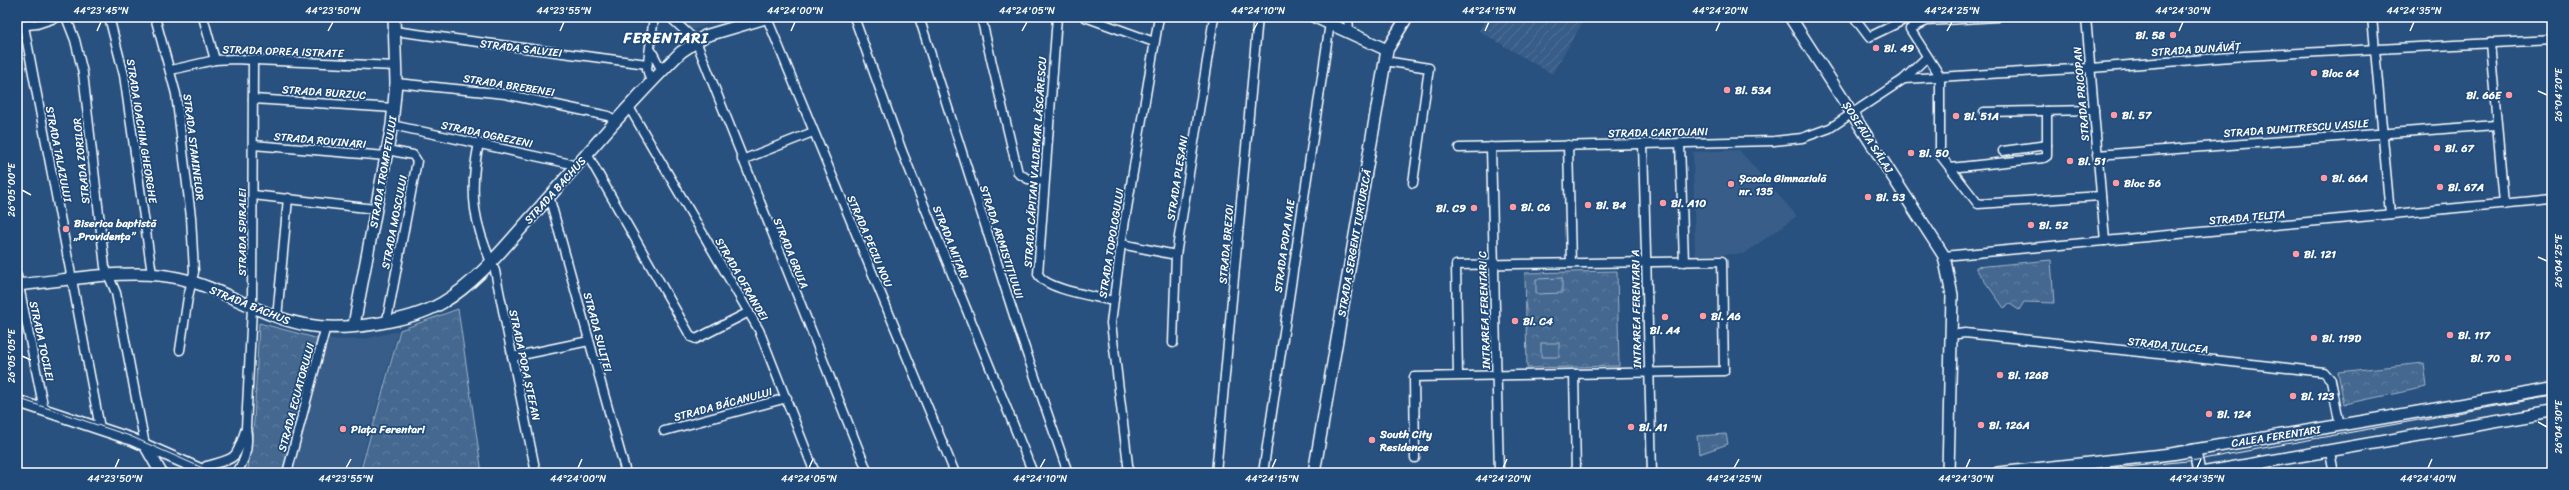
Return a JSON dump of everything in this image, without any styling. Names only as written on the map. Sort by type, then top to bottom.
[{"type":"street","points":[[20,26],[58,17]]},
{"type":"street","name":"STRADA ZORILOR","points":[[66,17],[75,40],[83,73],[105,267],[116,293],[145,445]]},
{"type":"street","name":"STRADA IOACHIM GHEORGHE","points":[[109,17],[124,75],[152,274]]},
{"type":"street","name":"STRADA STAMINELOR","points":[[155,17],[171,70],[187,173],[193,248],[192,282],[188,297],[180,350]]},
{"type":"street","points":[[203,17],[215,60]]},
{"type":"street","name":"STRADA TROMPETULUI","points":[[354,325],[392,125],[396,83],[394,17]]},
{"type":"street","points":[[651,83],[647,64],[651,50],[654,17]]},
{"type":"street","points":[[670,17],[696,41],[768,17]]},
{"type":"street","name":"STRADA PECIU NOU","points":[[768,17],[813,132],[955,473]]},
{"type":"street","name":"STRADA MIȚARI","points":[[854,17],[902,151],[1033,473]]},
{"type":"street","name":"STRADA ARMISTIȚIULUI","points":[[919,17],[1017,325],[1068,473]]},
{"type":"street","points":[[981,17],[1018,173],[1028,179],[1044,181]]},
{"type":"street","name":"STRADA CĂPITAN VALDEMAR LĂSCĂRESCU","points":[[1057,17],[1037,266],[1040,279],[1050,285],[1113,301]]},
{"type":"street","points":[[1085,17],[1154,42]]},
{"type":"street","name":"STRADA TOPOLOGULUI","points":[[1129,473],[1111,335],[1113,301],[1121,244],[1159,17]]},
{"type":"street","name":"STRADA PLEȘANI","points":[[1173,343],[1176,255],[1214,17]]},
{"type":"street","name":"STRADA BREZOI","points":[[1216,473],[1258,17]]},
{"type":"street","points":[[1315,17],[1349,30],[1387,50]]},
{"type":"street","points":[[1348,17],[1349,30]]},
{"type":"street","name":"STRADA SERGENT TURTURICĂ","points":[[1314,473],[1387,50],[1407,17]]},
{"type":"street","name":"ȘOSEAUA SĂLAJ","points":[[1790,17],[1944,256],[1952,294],[1948,473]]},
{"type":"street","points":[[1854,17],[1869,37],[1901,19],[1910,29],[1940,76],[1940,155],[1978,204],[2101,196]]},
{"type":"street","points":[[1910,29],[1927,22],[1997,17]]},
{"type":"street","name":"STRADA PRICOPAN","points":[[2086,17],[2105,241]]},
{"type":"street","points":[[2372,17],[2390,214]]},
{"type":"street","name":"STRADA POPA NAE","points":[[1263,473],[1330,23]]},
{"type":"street","name":"STRADA TALAZULUI","points":[[20,26],[72,280],[100,428]]},
{"type":"street","name":"STRADA SALVIEI","points":[[394,31],[647,64]]},
{"type":"street","name":"STRADA DUNĂVĂȚ","points":[[1852,113],[1904,79],[2091,68],[2244,56],[2552,40]]},
{"type":"street","name":"STRADA BACHUS","points":[[18,282],[72,280],[152,274],[192,282],[277,318],[310,326],[354,325],[387,320],[421,312],[440,304],[464,286],[490,262],[662,71],[696,41]]},
{"type":"street","name":"STRADA GRUIA","points":[[696,41],[742,160],[868,473]]},
{"type":"street","points":[[2490,43],[2504,204]]},
{"type":"street","points":[[651,50],[662,71]]},
{"type":"street","points":[[1904,79],[1928,57]]},
{"type":"street","name":"STRADA OPREA ISTRATE","points":[[171,70],[215,60],[253,59],[395,66]]},
{"type":"street","name":"STRADA SPIRALEI","points":[[236,473],[246,455],[252,308],[253,59]]},
{"type":"street","points":[[1385,61],[1429,68],[1413,183]]},
{"type":"street","name":"STRADA BREBENEI","points":[[396,83],[505,94],[593,112],[617,121]]},
{"type":"street","name":"STRADA BURZUC","points":[[253,98],[394,108]]},
{"type":"street","name":"STRADA OFRANDEI","points":[[629,107],[749,312],[787,398],[814,473]]},
{"type":"street","points":[[1984,112],[2094,110]]},
{"type":"street","points":[[1950,168],[2044,158],[2047,156],[2047,111]]},
{"type":"street","name":"STRADA CARTOJANI","points":[[1459,148],[1774,141],[1802,138],[1830,128],[1852,113]]},
{"type":"street","name":"STRADA OGREZENI","points":[[392,125],[567,163],[576,167]]},
{"type":"street","name":"STRADA DUMITRESCU VASILE","points":[[2098,155],[2496,125]]},
{"type":"street","points":[[742,160],[813,132]]},
{"type":"street","name":"STRADA POPA ȘTEFAN","points":[[479,143],[474,175],[475,213],[481,242],[495,272],[536,473]]},
{"type":"street","points":[[1680,143],[1684,262]]},
{"type":"street","name":"INTRAREA FERENTARI A","points":[[1643,144],[1652,473]]},
{"type":"street","name":"STRADA ROVINARI","points":[[253,145],[386,153]]},
{"type":"street","points":[[1568,145],[1571,263]]},
{"type":"street","points":[[2003,151],[2047,145]]},
{"type":"street","name":"INTRAREA FERENTARI C","points":[[1490,147],[1500,473]]},
{"type":"street","name":"STRADA MOSCULUI","points":[[386,153],[414,155],[417,161],[387,320]]},
{"type":"street","points":[[587,154],[691,337],[696,339],[749,312]]},
{"type":"street","points":[[253,195],[375,209]]},
{"type":"street","name":"STRADA SULIȚEI","points":[[549,196],[626,473]]},
{"type":"street","points":[[277,318],[288,198]]},
{"type":"street","name":"STRADA TELIȚA","points":[[1944,256],[2552,199]]},
{"type":"street","points":[[1121,244],[1176,255]]},
{"type":"street","points":[[1415,458],[1414,377],[1724,371],[1722,261],[1456,265],[1458,376]]},
{"type":"street","name":"STRADA TOCILEI","points":[[18,282],[44,410]]},
{"type":"street","name":"STRADA ECUATORULUI","points":[[287,473],[326,326]]},
{"type":"street","name":"STRADA TULCEA","points":[[1951,335],[1964,333],[2324,372],[2331,380],[2340,426]]},
{"type":"street","points":[[512,357],[589,341]]},
{"type":"street","points":[[1574,374],[1576,473]]},
{"type":"street","name":"CALEA FERENTARI","points":[[1998,473],[2195,450],[2552,389]]},
{"type":"street","name":"STRADA BĂCANULUI","points":[[664,430],[787,398]]},
{"type":"street","points":[[17,401],[100,428],[145,445],[204,472]]},
{"type":"street","points":[[2195,450],[2200,473],[2330,452],[2552,412]]},
{"type":"street","name":"STRADA SPIRALEI","points":[[204,472],[206,466],[224,463],[233,458],[246,428]]},
{"type":"street","points":[[145,445],[162,473]]},
{"type":"street","points":[[2330,452],[2334,473]]},
{"type":"shaded area","points":[[673,17],[729,17],[690,31]]},
{"type":"shaded area","points":[[1487,17],[1586,17],[1552,74],[1479,31]]},
{"type":"shaded area","name":"Școala Gimnazială nr. 135","points":[[1739,150],[1797,216],[1744,254],[1695,255],[1693,152]]},
{"type":"shaded area","name":"Piața Ferentari","points":[[398,331],[358,473],[288,473],[324,340],[364,339]]},
{"type":"green space","points":[[2051,260],[2054,303],[2024,302],[2019,310],[2010,304],[2004,308],[1976,269],[1976,267]]},
{"type":"green space","points":[[1617,271],[1619,366],[1527,368],[1525,273]]},
{"type":"green space","points":[[1562,278],[1562,293],[1536,294],[1536,279]]},
{"type":"green space","points":[[458,309],[482,473],[360,473],[400,330]]},
{"type":"green space","points":[[259,323],[319,339],[283,473],[257,473],[248,469],[254,422]]},
{"type":"green space","points":[[1541,343],[1559,343],[1559,357],[1541,357]]},
{"type":"green space","points":[[2424,363],[2427,387],[2344,404],[2338,372]]},
{"type":"green space","points":[[1726,434],[1728,444],[1699,454],[1697,436]]},
{"type":"tram line","points":[[2067,473],[2197,460],[2552,396]]},
{"type":"tram line","points":[[17,398],[130,436],[214,473]]},
{"type":"place","name":"Bl. 58","points":[[2173,35]]},
{"type":"place","name":"Bl. 49","points":[[1876,48]]},
{"type":"place","name":"Bloc 64","points":[[2314,73]]},
{"type":"place","name":"Bl. 53A","points":[[1727,90]]},
{"type":"place","name":"Bl. 66E","points":[[2509,95]]},
{"type":"place","name":"Bl. 57","points":[[2114,115]]},
{"type":"place","name":"Bl. 51A","points":[[1956,116]]},
{"type":"place","name":"Bl. 67","points":[[2437,148]]},
{"type":"place","name":"Bl. 50","points":[[1911,153]]},
{"type":"place","name":"Bl. 51","points":[[2070,161]]},
{"type":"place","name":"Bl. 66A","points":[[2324,178]]},
{"type":"place","name":"Bloc 56","points":[[2116,183]]},
{"type":"place","name":"Școala Gimnazială nr. 135","points":[[1731,184]]},
{"type":"place","name":"Bl. 67A","points":[[2440,187]]},
{"type":"place","name":"Bl. 53","points":[[1868,197]]},
{"type":"place","name":"Bl. A10","points":[[1663,203]]},
{"type":"place","name":"Bl. B4","points":[[1588,205]]},
{"type":"place","name":"Bl. C6","points":[[1513,207]]},
{"type":"place","name":"Bl. C9","points":[[1474,208]]},
{"type":"place","name":"Bl. 52","points":[[2031,225]]},
{"type":"place","name":"Biserica baptistă „Providența”","points":[[66,229]]},
{"type":"place","name":"Bl. 121","points":[[2296,254]]},
{"type":"place","name":"Bl. A6","points":[[1703,316]]},
{"type":"place","name":"Bl. A4","points":[[1665,317]]},
{"type":"place","name":"Bl. C4","points":[[1515,321]]},
{"type":"place","name":"Bl. 117","points":[[2450,335]]},
{"type":"place","name":"Bl. 119D","points":[[2314,338]]},
{"type":"place","name":"Bl. 70","points":[[2508,358]]},
{"type":"place","name":"Bl. 126B","points":[[2000,375]]},
{"type":"place","name":"Bl. 123","points":[[2293,396]]},
{"type":"place","name":"Bl. 124","points":[[2209,414]]},
{"type":"place","name":"Bl. 126A","points":[[1981,425]]},
{"type":"place","name":"Bl. A1","points":[[1631,427]]},
{"type":"place","name":"Piața Ferentari","points":[[343,429]]},
{"type":"place","name":"South City Residence","points":[[1372,440]]},
{"type":"district","name":"FERENTARI","points":[[666,38]]}]
